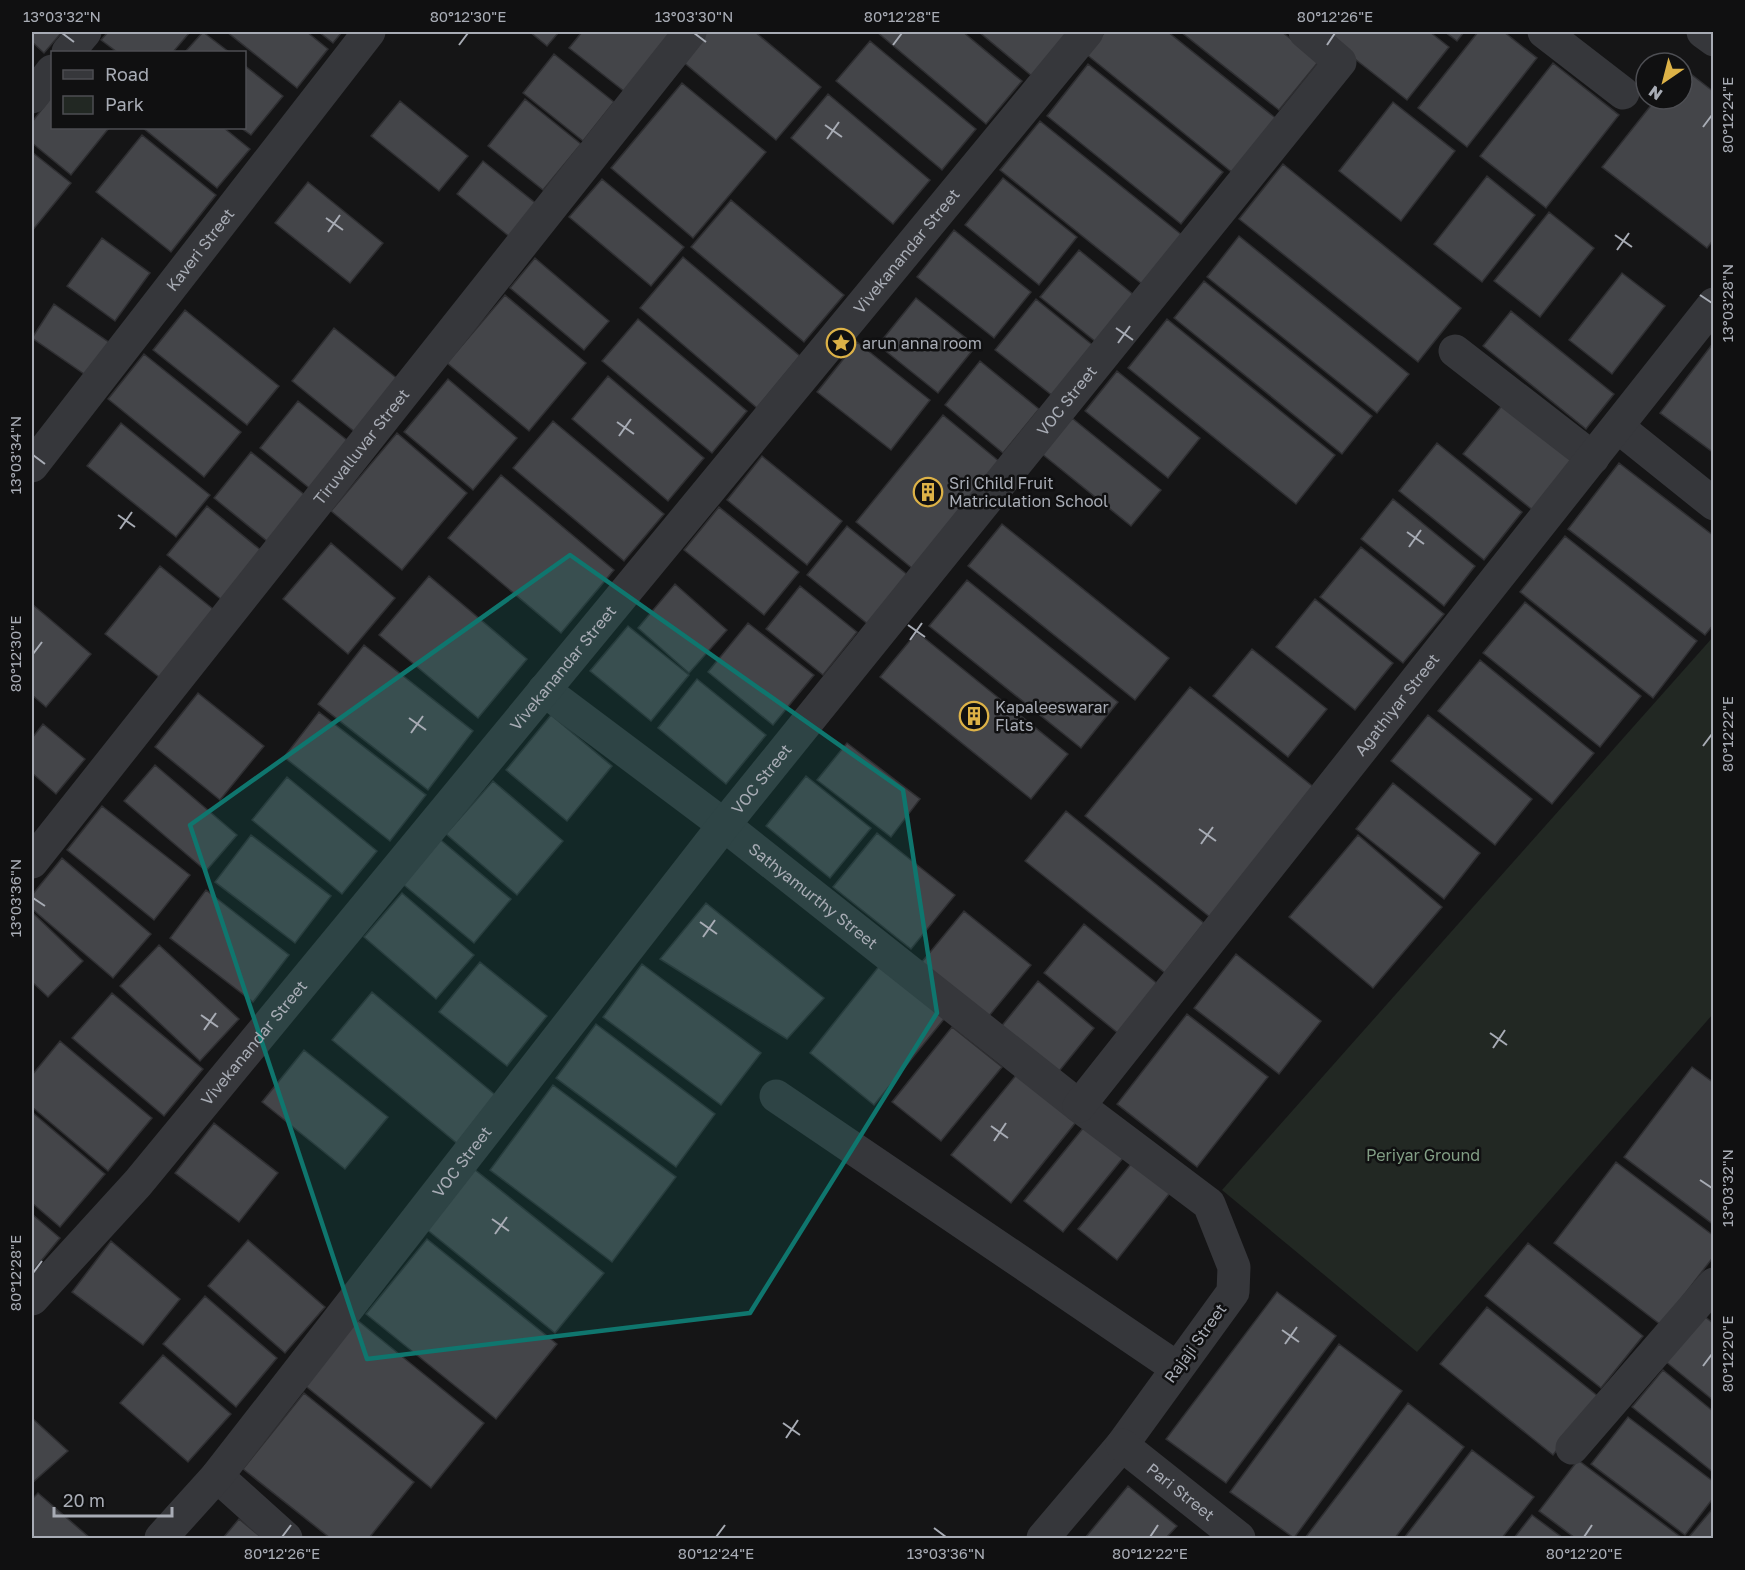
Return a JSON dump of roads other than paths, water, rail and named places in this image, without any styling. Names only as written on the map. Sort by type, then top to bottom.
[{"type":"street","points":[[69,51],[85,32]]},
{"type":"street","name":"Kaveri Street","points":[[32,466],[369,32]]},
{"type":"street","name":"Tiruvalluvar Street","points":[[32,862],[690,32]]},
{"type":"street","name":"Vivekanandar Street","points":[[32,1299],[138,1183],[1087,32]]},
{"type":"street","name":"VOC Street","points":[[161,1539],[217,1476],[724,825],[1340,62],[1305,32]]},
{"type":"street","points":[[1544,32],[1623,93]]},
{"type":"street","points":[[1703,32],[1713,40]]},
{"type":"street","points":[[32,98],[51,72]]},
{"type":"street","name":"Agathiyar Street","points":[[1079,1106],[1713,304]]},
{"type":"street","points":[[1455,351],[1593,458]]},
{"type":"street","points":[[1618,427],[1713,504]]},
{"type":"street","name":"Sathyamurthy Street","points":[[544,690],[724,825],[1079,1106]]},
{"type":"street","points":[[776,1096],[1177,1368]]},
{"type":"street","name":"Rajaji Street","points":[[1043,1539],[1122,1445],[1233,1292],[1234,1267],[1209,1204],[1079,1106]]},
{"type":"street","points":[[1572,1448],[1713,1284]]},
{"type":"street","name":"Pari Street","points":[[1122,1445],[1239,1539]]},
{"type":"street","points":[[217,1476],[286,1539]]},
{"type":"place","name":"arun anna room","points":[[841,343]]},
{"type":"place","name":"Sri Child Fruit Matriculation School","points":[[928,492]]},
{"type":"place","name":"Kapaleeswarar Flats","points":[[974,716]]},
{"type":"park label","name":"Periyar Ground","points":[[1423,1155]]}]
